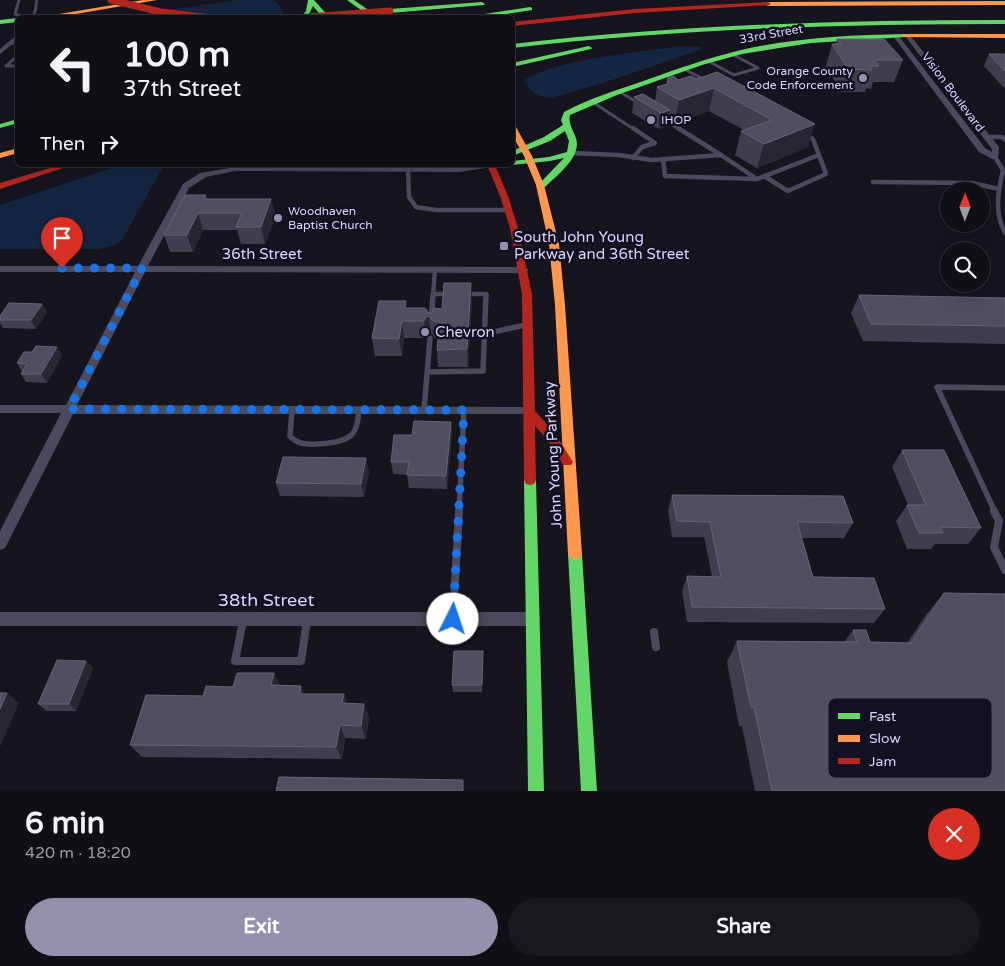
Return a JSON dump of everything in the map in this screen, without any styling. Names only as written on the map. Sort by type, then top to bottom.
[{"type":"main road","points":[[111,0],[161,12],[186,15]]},
{"type":"main road","points":[[57,15],[154,0]]},
{"type":"main road","points":[[306,15],[309,11],[312,0]]},
{"type":"main road","points":[[312,0],[325,15]]},
{"type":"main road","points":[[350,0],[372,15]]},
{"type":"main road","points":[[336,15],[530,0]]},
{"type":"main road","points":[[611,2],[635,0]]},
{"type":"main road","points":[[515,15],[734,5],[885,2],[1005,3]]},
{"type":"main road","points":[[515,22],[544,14]]},
{"type":"main road","points":[[515,35],[611,23],[740,16],[1005,14]]},
{"type":"main road","points":[[0,22],[15,20]]},
{"type":"main road","points":[[515,46],[568,38],[713,25],[821,21],[1005,22]]},
{"type":"main road","points":[[515,64],[600,46],[674,38],[804,27],[963,22]]},
{"type":"main road","name":"33rd Street","points":[[515,152],[526,147],[551,140],[566,127],[565,120],[567,114],[591,101],[710,62],[767,47],[802,42],[902,36],[1005,36]]},
{"type":"main road","points":[[0,126],[15,122]]},
{"type":"main road","points":[[542,185],[562,166],[571,153],[573,141],[566,127]]},
{"type":"main road","name":"John Young Parkway","points":[[515,130],[526,147],[542,185],[552,223],[556,248],[588,791]]},
{"type":"main road","points":[[0,156],[15,151]]},
{"type":"main road","points":[[515,164],[550,159],[571,153]]},
{"type":"main road","points":[[0,186],[62,167]]},
{"type":"main road","name":"John Young Parkway","points":[[492,167],[509,210],[524,270],[527,294],[536,791]]},
{"type":"main road","points":[[528,410],[550,435],[568,464]]},
{"type":"street","name":"Vision Boulevard","points":[[902,36],[996,150],[995,157],[982,150],[902,36]]},
{"type":"street","points":[[0,52],[15,39]]},
{"type":"street","points":[[0,544],[186,186],[203,175],[235,169],[460,170],[479,167]]},
{"type":"street","name":"36th Street","points":[[0,269],[524,270]]},
{"type":"street","points":[[1,411],[69,409],[528,410]]},
{"type":"street","name":"38th Street","points":[[0,619],[533,619]]},
{"type":"lane","points":[[18,15],[15,14],[19,0]]},
{"type":"lane","points":[[33,15],[37,0]]},
{"type":"lane","points":[[10,43],[15,43]]},
{"type":"lane","points":[[729,77],[758,68],[734,55]]},
{"type":"lane","points":[[6,66],[15,58]]},
{"type":"lane","points":[[710,62],[734,75]]},
{"type":"lane","points":[[0,66],[15,66]]},
{"type":"lane","points":[[686,70],[714,85]]},
{"type":"lane","points":[[620,92],[646,108]]},
{"type":"lane","points":[[591,101],[655,143],[638,149],[633,158]]},
{"type":"lane","points":[[662,118],[757,179]]},
{"type":"lane","points":[[764,176],[788,191],[826,174],[813,139],[796,130]]},
{"type":"lane","points":[[986,137],[1004,138]]},
{"type":"lane","points":[[571,153],[654,161],[721,155]]},
{"type":"lane","points":[[663,159],[665,176],[757,179],[819,155]]},
{"type":"lane","name":"Vision Boulevard","points":[[995,157],[1003,165],[997,214],[1005,233]]},
{"type":"lane","points":[[408,170],[409,197],[416,207],[436,210],[509,210]]},
{"type":"lane","points":[[873,182],[972,183],[999,186]]},
{"type":"lane","points":[[431,326],[435,269]]},
{"type":"lane","points":[[427,372],[483,371],[486,294],[434,294]]},
{"type":"lane","points":[[484,334],[527,325]]},
{"type":"lane","points":[[424,410],[430,338]]},
{"type":"lane","points":[[1005,388],[936,387],[998,521],[994,547],[1005,570]]},
{"type":"lane","points":[[292,410],[290,436],[296,442],[344,442],[352,436],[358,425],[359,410]]},
{"type":"lane","points":[[453,619],[464,410]]},
{"type":"lane","points":[[243,619],[235,661],[301,661],[308,619]]},
{"type":"lane","points":[[654,632],[656,647]]},
{"type":"water","points":[[236,0],[271,0],[277,2],[283,13],[281,15],[135,15]]},
{"type":"water","points":[[680,46],[701,47],[700,50],[606,82],[551,98],[535,93],[524,80],[558,66],[578,61]]},
{"type":"water","points":[[115,167],[163,167],[122,240],[113,246],[99,249],[0,249],[0,205]]},
{"type":"building","points":[[837,39],[884,39],[903,60],[874,60],[879,66],[870,66],[872,70],[848,69],[832,44],[841,44]]},
{"type":"building","points":[[989,54],[1005,54],[1005,71]]},
{"type":"building","points":[[717,72],[815,124],[764,144],[741,131],[772,120],[714,88],[679,100],[657,87],[667,84],[668,78],[674,76],[678,80],[691,76],[697,79]]},
{"type":"building","points":[[643,94],[670,110],[661,113],[634,97]]},
{"type":"building","points":[[185,195],[206,195],[204,199],[271,199],[261,227],[236,227],[242,213],[198,213],[187,235],[164,235]]},
{"type":"building","points":[[444,283],[471,283],[467,349],[437,350],[440,321],[433,321],[429,316],[424,321],[402,321],[399,339],[372,338],[379,301],[406,301],[405,308],[425,308],[429,313],[432,313],[434,308],[442,309]]},
{"type":"building","points":[[859,295],[1005,298],[1005,326],[871,324]]},
{"type":"building","points":[[9,303],[42,304],[31,320],[0,320],[0,316]]},
{"type":"building","points":[[36,346],[57,347],[41,374],[21,374],[27,364],[17,363],[24,352],[32,352]]},
{"type":"building","points":[[414,421],[451,422],[446,476],[407,475],[409,462],[391,462],[394,435],[412,435]]},
{"type":"building","points":[[902,450],[944,450],[981,528],[940,527],[943,533],[919,533],[907,505],[926,505]]},
{"type":"building","points":[[283,457],[366,458],[361,484],[276,483]]},
{"type":"building","points":[[672,495],[843,496],[853,523],[797,522],[813,577],[874,578],[885,609],[692,607],[687,576],[721,577],[710,522],[677,521]]},
{"type":"building","points":[[944,593],[1005,594],[1005,791],[772,791],[754,707],[751,707],[737,641],[857,642],[853,630],[866,630],[870,642],[911,643]]},
{"type":"building","points":[[454,651],[483,651],[482,685],[452,685]]},
{"type":"building","points":[[57,660],[86,661],[69,704],[38,704]]},
{"type":"building","points":[[237,673],[274,673],[271,685],[301,686],[300,694],[344,694],[342,703],[364,704],[361,726],[340,725],[336,747],[130,745],[146,695],[203,696],[206,686],[233,687]]},
{"type":"building","points":[[0,693],[7,693],[0,709]]},
{"type":"building","points":[[279,777],[463,780],[463,791],[276,791]]},
{"type":"traffic: fast","points":[[311,0],[324,15]]},
{"type":"traffic: fast","points":[[350,0],[372,15]]},
{"type":"traffic: fast","points":[[306,15],[312,1]]},
{"type":"traffic: fast","points":[[390,11],[482,4]]},
{"type":"traffic: fast","points":[[485,15],[530,9]]},
{"type":"traffic: fast","points":[[0,22],[15,20]]},
{"type":"traffic: fast","points":[[515,46],[635,33],[758,26],[881,22],[1005,22]]},
{"type":"traffic: fast","points":[[515,163],[550,159],[571,153],[573,141],[565,120],[567,114],[605,97],[700,64],[728,55],[793,43],[848,38],[904,36]]},
{"type":"traffic: fast","points":[[515,64],[589,48]]},
{"type":"traffic: fast","points":[[0,126],[15,122]]},
{"type":"traffic: fast","points":[[515,153],[547,139],[566,127]]},
{"type":"traffic: fast","points":[[542,185],[562,166],[571,153]]},
{"type":"traffic: fast","points":[[530,480],[536,791]]},
{"type":"traffic: fast","points":[[575,554],[589,791]]},
{"type":"traffic: slow","points":[[57,15],[154,0]]},
{"type":"traffic: slow","points":[[768,4],[1005,3]]},
{"type":"traffic: slow","points":[[904,36],[1005,36]]},
{"type":"traffic: slow","points":[[515,132],[528,156],[540,185],[554,244],[558,274],[575,554]]},
{"type":"traffic: slow","points":[[0,156],[15,151]]},
{"type":"traffic: jam","points":[[111,0],[161,12],[186,15]]},
{"type":"traffic: jam","points":[[515,24],[635,11],[768,4]]},
{"type":"traffic: jam","points":[[336,15],[390,11]]},
{"type":"traffic: jam","points":[[0,186],[62,167]]},
{"type":"traffic: jam","points":[[492,167],[504,196],[514,228],[527,294],[530,480]]},
{"type":"traffic: jam","points":[[528,411],[550,435],[567,462]]},
{"type":"place","name":"Orange County Code Enforcement","points":[[863,78]]},
{"type":"place","name":"IHOP","points":[[651,120]]},
{"type":"place","name":"Woodhaven Baptist Church","points":[[278,218]]},
{"type":"place","name":"South John Young Parkway and 36th Street","points":[[504,246]]},
{"type":"place","name":"Chevron","points":[[425,332]]},
{"type":"route","points":[[62,268],[142,268],[69,409],[464,410],[462,487],[453,619]]}]
